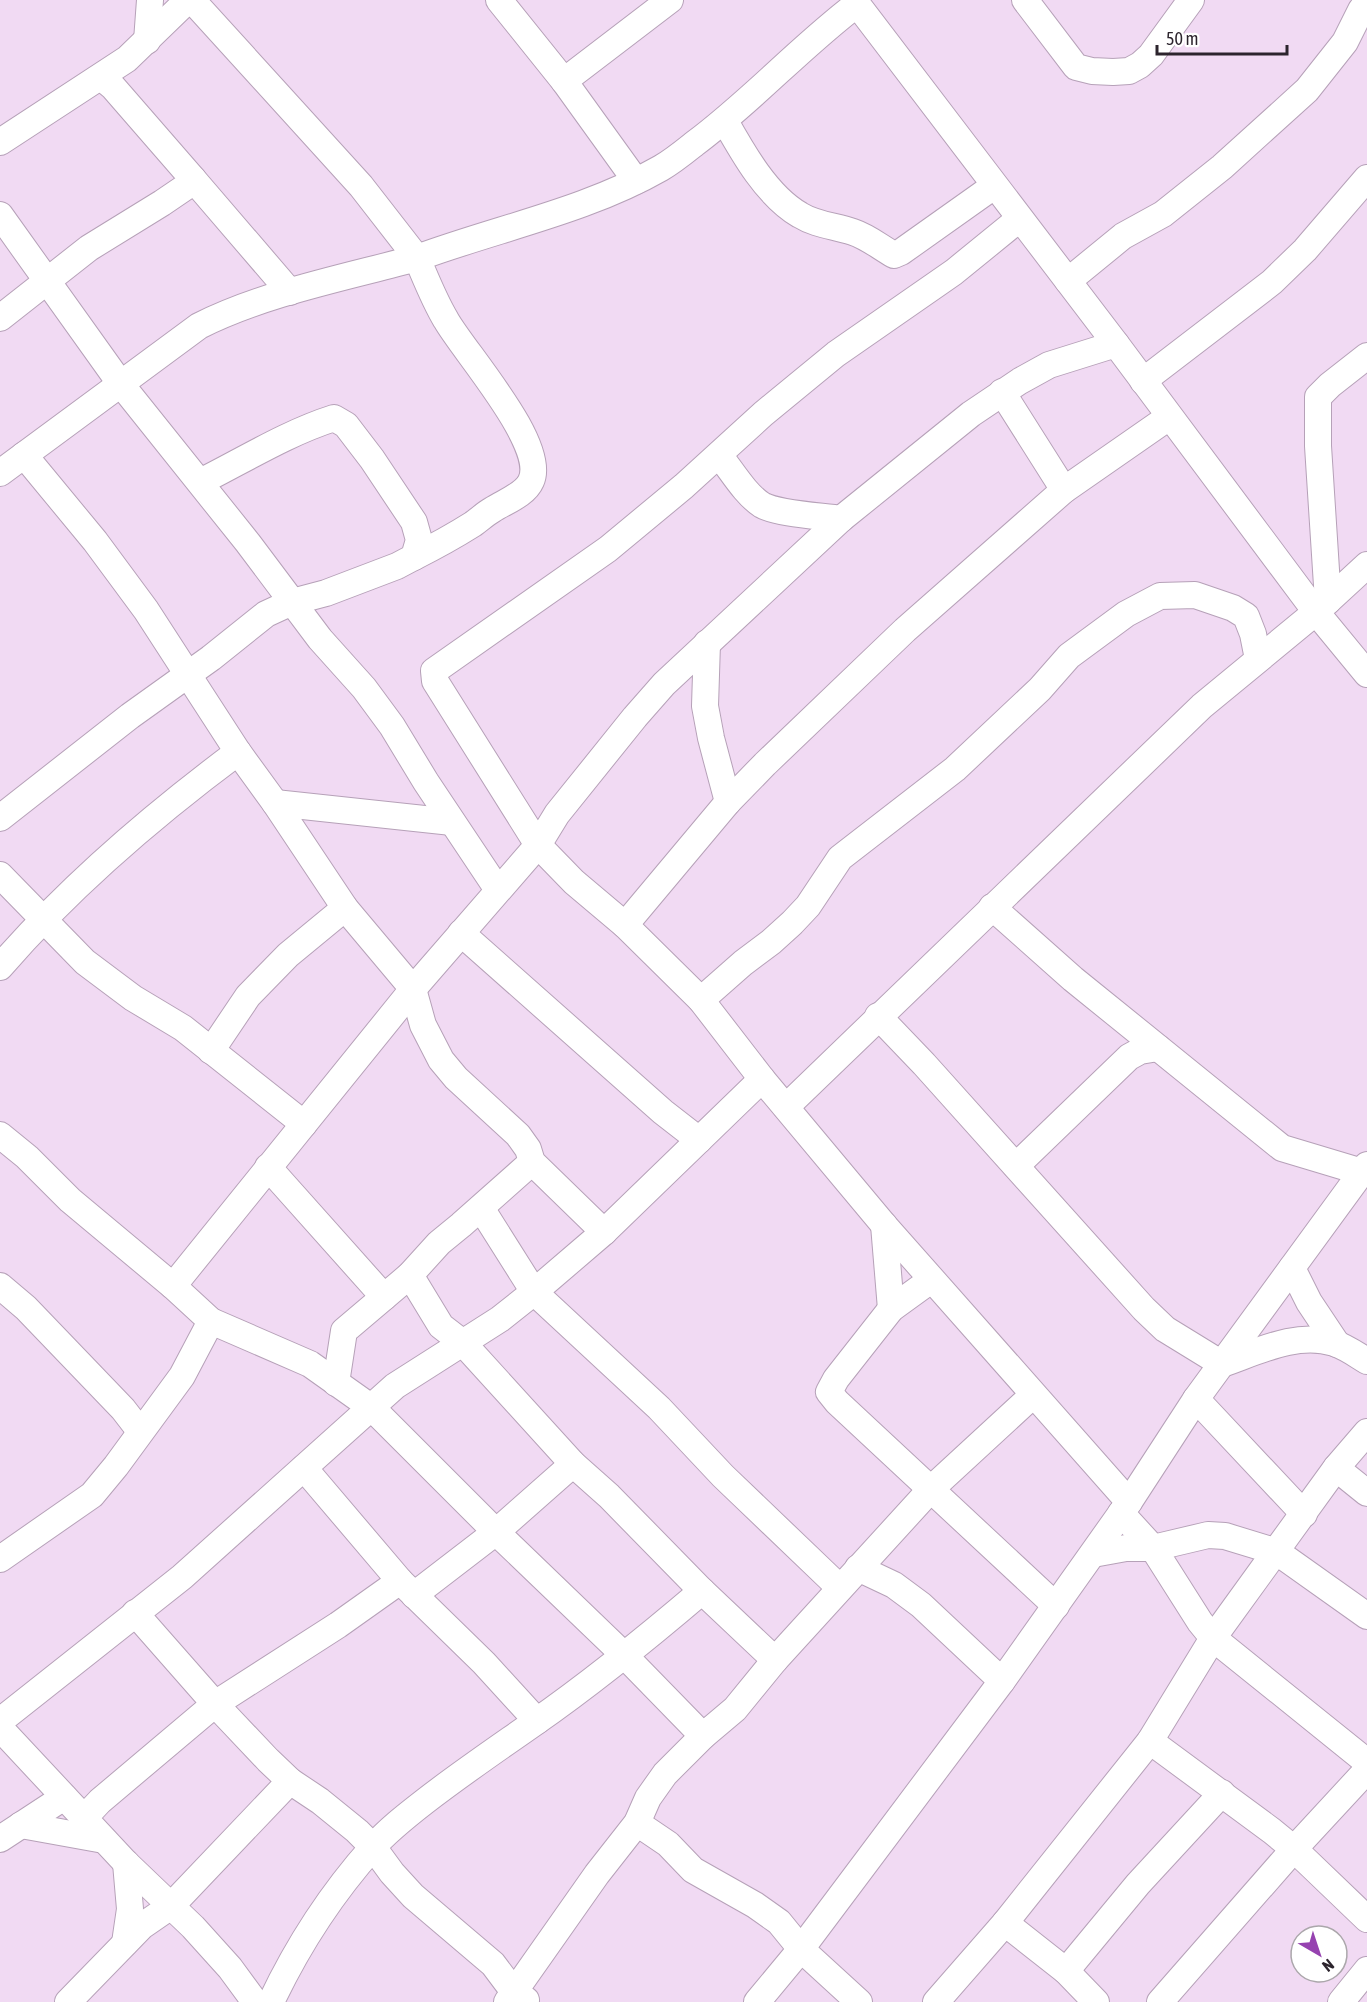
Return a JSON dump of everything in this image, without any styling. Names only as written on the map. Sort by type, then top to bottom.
[{"type":"street","points":[[147,41],[150,0]]},
{"type":"street","points":[[0,142],[127,59],[188,0]]},
{"type":"street","points":[[4,807],[211,658],[266,614],[292,602],[397,566],[414,557],[469,526],[524,490],[531,482],[534,472],[530,449],[514,419],[487,376],[445,319],[417,258],[354,178],[192,0]]},
{"type":"street","points":[[499,0],[564,81],[636,181]]},
{"type":"street","points":[[564,81],[669,0]]},
{"type":"street","points":[[1025,0],[1077,67],[1092,71],[1113,72],[1129,71],[1151,55],[1191,0]]},
{"type":"street","points":[[0,473],[199,326],[220,315],[290,292],[417,258],[591,200],[663,167],[725,121],[856,2],[1019,219],[1068,280],[1169,417],[1355,645],[1367,674]]},
{"type":"street","points":[[1068,280],[1123,236],[1163,214],[1222,167],[1307,90],[1346,42],[1367,2]]},
{"type":"street","points":[[101,76],[290,292]]},
{"type":"street","points":[[725,121],[748,161],[800,216],[820,224],[852,231],[873,240],[894,255],[994,186]]},
{"type":"street","points":[[1143,381],[1272,282],[1305,250],[1367,178]]},
{"type":"street","points":[[0,318],[89,248],[162,203],[187,186],[193,179]]},
{"type":"street","points":[[0,215],[120,383],[200,482],[320,639],[364,688],[392,726],[498,890]]},
{"type":"street","points":[[1019,219],[954,272],[836,354],[763,414],[719,455],[608,549],[434,670],[435,681],[538,845],[574,882],[625,925],[701,1000],[762,1079],[931,1280],[1033,1395],[1125,1508],[1200,1622],[1214,1638],[1367,1762]]},
{"type":"street","points":[[173,1286],[413,989],[538,845],[556,814],[634,717],[664,684],[841,519],[971,414],[1002,392],[1049,365],[1116,344]]},
{"type":"street","points":[[1322,606],[1318,397],[1367,356]]},
{"type":"street","points":[[1002,392],[1064,490]]},
{"type":"street","points":[[625,925],[728,802],[905,630],[1064,490],[1169,417]]},
{"type":"street","points":[[200,482],[279,441],[334,418],[346,424],[414,522],[419,540],[414,557]]},
{"type":"street","points":[[24,455],[95,541],[146,610],[238,752],[345,908],[413,989],[423,1025],[441,1060],[456,1078],[518,1135],[528,1149],[532,1162],[604,1232]]},
{"type":"street","points":[[719,455],[763,506],[841,519]]},
{"type":"street","points":[[786,1107],[1202,706],[1322,606],[1367,565]]},
{"type":"street","points":[[320,639],[327,609],[341,587]]},
{"type":"street","points":[[701,1000],[792,923],[808,906],[840,858],[955,769],[1033,697],[1069,656],[1126,614],[1160,596],[1196,595],[1233,608],[1246,616],[1253,634],[1258,659]]},
{"type":"street","points":[[707,643],[705,706],[728,802]]},
{"type":"street","points":[[0,967],[45,918],[134,834],[193,785],[238,752]]},
{"type":"street","points":[[275,803],[452,822]]},
{"type":"street","points":[[0,874],[45,918],[67,945],[93,968],[133,998],[183,1028],[304,1124]]},
{"type":"street","points":[[757,2002],[801,1949],[1002,1681],[1125,1508],[1196,1399],[1365,1169],[1282,1148],[1073,980],[992,907]]},
{"type":"street","points":[[211,1051],[248,996],[288,955],[345,908]]},
{"type":"street","points":[[461,933],[663,1112],[699,1140]]},
{"type":"street","points":[[878,1016],[1144,1309],[1165,1329],[1222,1364]]},
{"type":"street","points":[[1016,1166],[1134,1052],[1158,1048]]},
{"type":"street","points":[[0,1721],[182,1577],[395,1386],[500,1319],[534,1292],[604,1232],[762,1079]]},
{"type":"street","points":[[0,1135],[27,1157],[88,1216],[173,1286],[211,1321],[310,1364],[372,1408],[625,1656],[703,1736]]},
{"type":"street","points":[[336,1383],[344,1331],[410,1275],[439,1243],[532,1162]]},
{"type":"street","points":[[268,1167],[384,1297]]},
{"type":"street","points":[[481,1208],[534,1292],[659,1408],[723,1476],[840,1588]]},
{"type":"street","points":[[884,1225],[891,1310]]},
{"type":"street","points":[[1292,1268],[1309,1302],[1337,1344]]},
{"type":"street","points":[[410,1275],[441,1326],[463,1343],[573,1464],[774,1660]]},
{"type":"street","points":[[931,1280],[891,1310],[836,1379],[829,1392],[1056,1606]]},
{"type":"street","points":[[0,1286],[27,1308],[123,1409],[140,1431]]},
{"type":"street","points":[[0,1558],[92,1495],[116,1466],[189,1364],[211,1321]]},
{"type":"street","points":[[1222,1364],[1302,1339],[1319,1339],[1337,1344],[1367,1361]]},
{"type":"street","points":[[135,1613],[215,1704],[290,1781],[320,1801],[373,1847],[413,1896],[493,1964],[517,1999],[597,1874],[637,1823],[648,1798],[665,1774],[703,1736],[735,1709],[774,1660],[931,1489],[1033,1395]]},
{"type":"street","points":[[1196,1399],[1304,1514]]},
{"type":"street","points":[[936,2002],[1005,1923],[1150,1741],[1214,1638],[1336,1468],[1367,1432]]},
{"type":"street","points":[[84,1818],[100,1801],[215,1704],[363,1608],[407,1588],[496,1532],[573,1464]]},
{"type":"street","points":[[304,1468],[407,1588],[484,1663],[537,1721]]},
{"type":"street","points":[[1336,1468],[1367,1493]]},
{"type":"street","points":[[1093,1554],[1126,1548],[1153,1548],[1208,1535],[1225,1536],[1277,1552],[1367,1616]]},
{"type":"street","points":[[858,1568],[894,1585],[921,1605],[1002,1681]]},
{"type":"street","points":[[271,2002],[289,1964],[309,1932],[373,1847],[398,1823],[462,1773],[625,1656],[702,1591]]},
{"type":"street","points":[[0,1728],[126,1863],[230,1968],[255,2002]]},
{"type":"street","points":[[1150,1741],[1294,1849],[1367,1919]]},
{"type":"street","points":[[1160,2002],[1294,1849],[1367,1770]]},
{"type":"street","points":[[83,1997],[125,1943],[142,1926],[171,1906],[290,1781]]},
{"type":"street","points":[[1066,1971],[1138,1884],[1222,1793]]},
{"type":"street","points":[[11,1832],[64,1797]]},
{"type":"street","points":[[637,1823],[668,1844],[693,1870],[779,1922],[801,1949],[859,2002]]},
{"type":"street","points":[[11,1832],[104,1840]]},
{"type":"street","points":[[125,1943],[130,1910],[129,1876],[126,1863]]},
{"type":"street","points":[[1005,1923],[1066,1971],[1096,2002]]},
{"type":"street","points":[[1341,2002],[1367,1970]]}]
